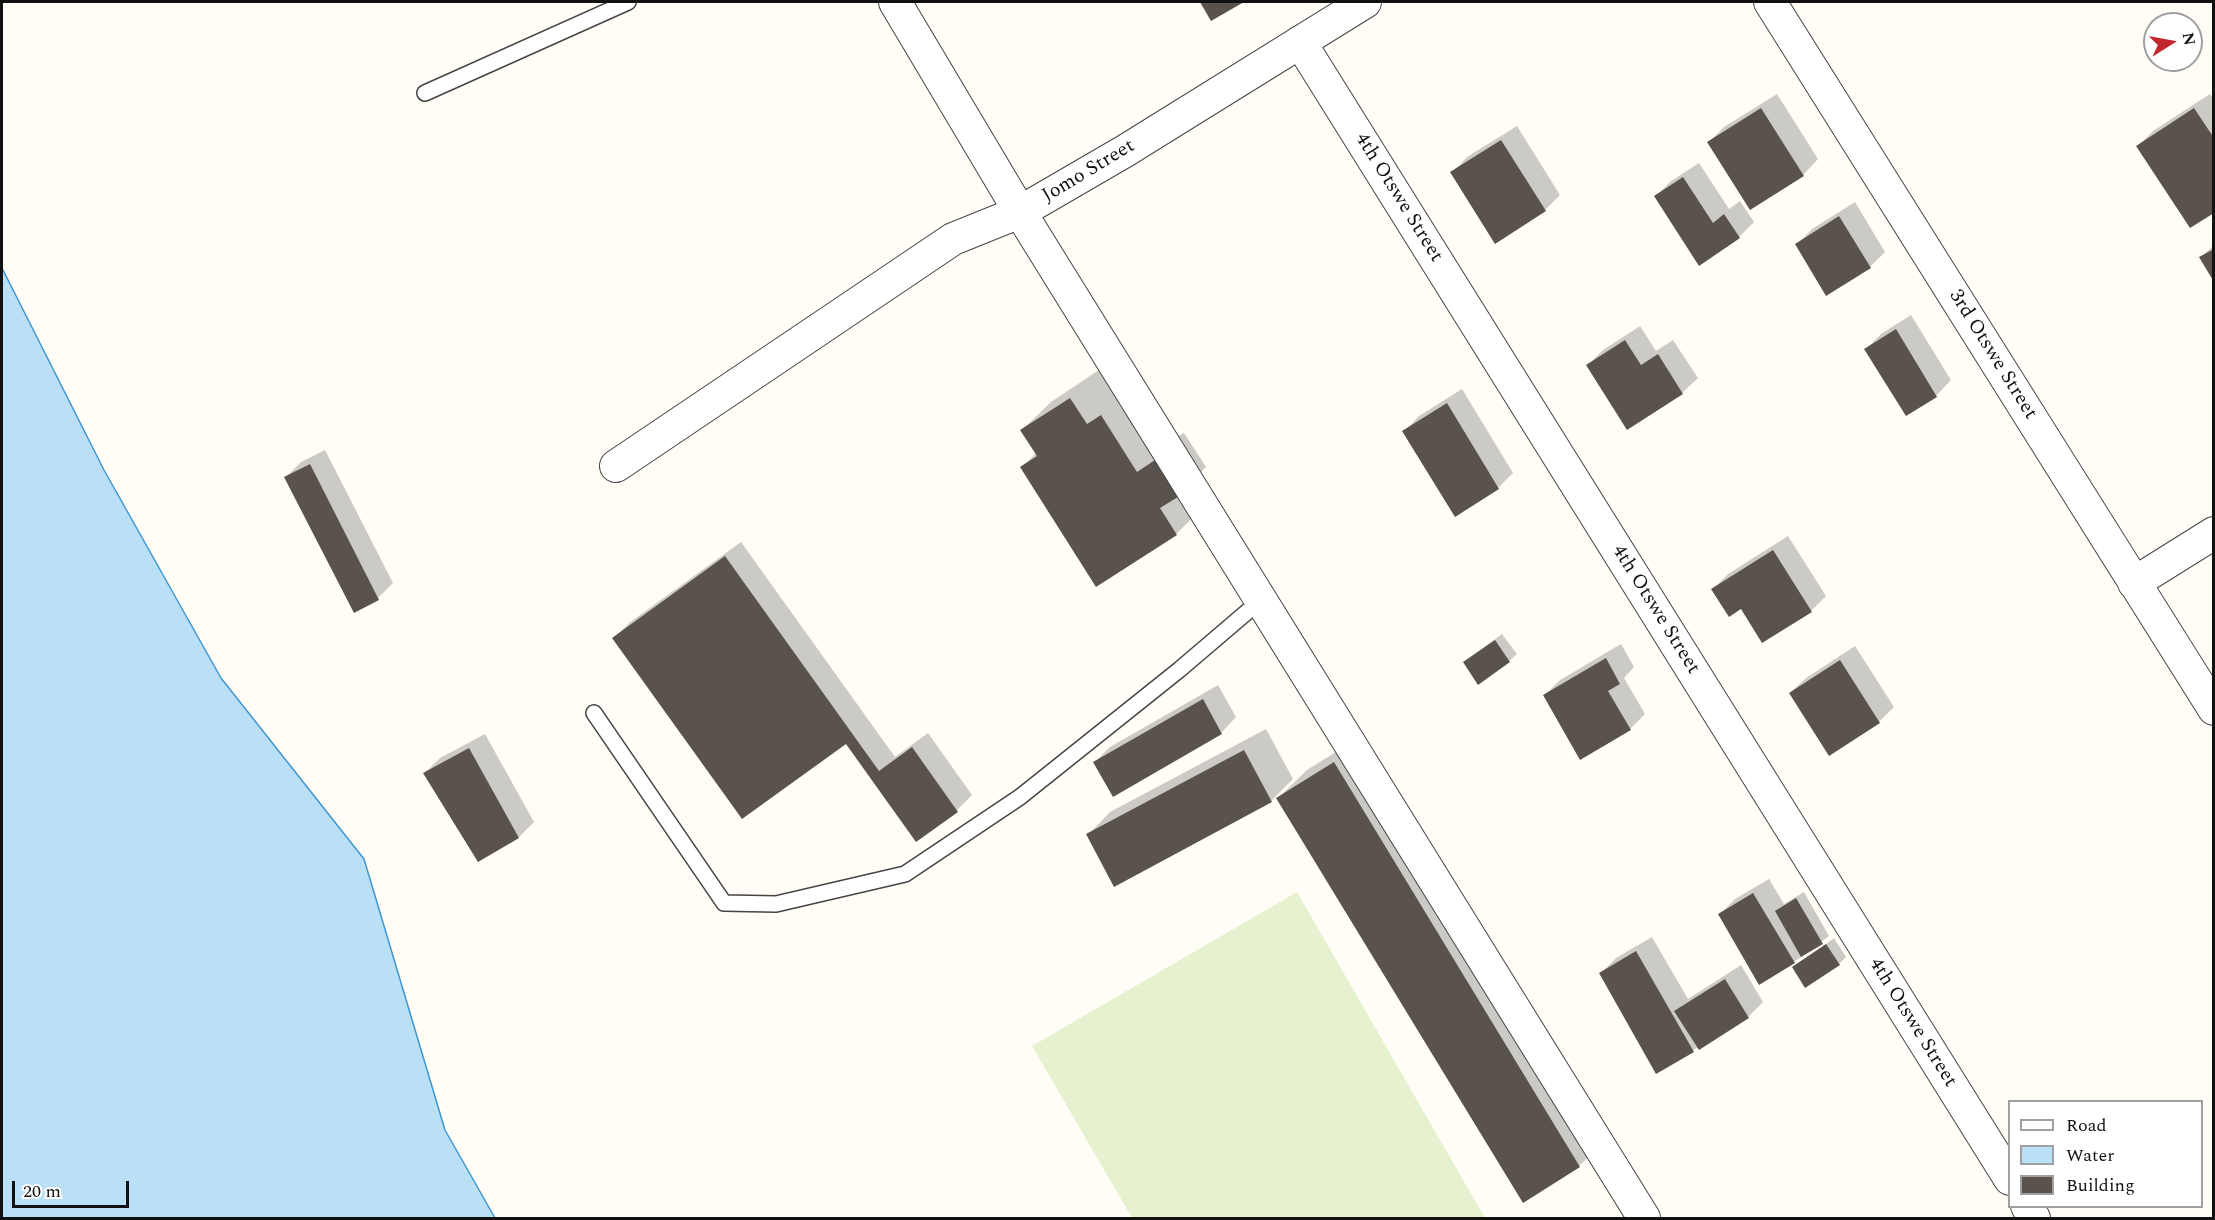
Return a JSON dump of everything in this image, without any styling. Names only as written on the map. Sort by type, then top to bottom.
[{"type":"street","name":"Jomo Street","points":[[895,2],[1020,212],[1125,151],[1365,2]]},
{"type":"street","name":"3rd Otswe Street","points":[[1770,2],[2214,709]]},
{"type":"street","name":"4th Otswe Street","points":[[1300,42],[2008,1176]]},
{"type":"street","points":[[616,466],[953,238],[1020,212],[1644,1218]]},
{"type":"street","points":[[2134,583],[2214,533]]},
{"type":"lane","points":[[425,93],[628,2]]},
{"type":"lane","points":[[594,713],[724,903],[776,904],[905,874],[1020,797],[1179,670],[1261,600]]},
{"type":"green space","points":[[1297,892],[1485,1218],[1132,1218],[1032,1046]]},
{"type":"water","points":[[2,268],[104,470],[221,678],[364,859],[445,1130],[495,1218],[2,1218]]},
{"type":"building","points":[[1200,2],[1244,2],[1211,21]]},
{"type":"building","points":[[1761,108],[1804,176],[1750,210],[1707,142]]},
{"type":"building","points":[[2194,108],[2214,138],[2214,213],[2190,228],[2136,146]]},
{"type":"building","points":[[1501,140],[1546,211],[1495,244],[1450,172]]},
{"type":"building","points":[[1683,177],[1713,223],[1724,214],[1740,238],[1699,266],[1654,196]]},
{"type":"building","points":[[1839,216],[1871,268],[1826,296],[1795,244]]},
{"type":"building","points":[[2214,249],[2214,282],[2199,257]]},
{"type":"building","points":[[1896,329],[1937,397],[1906,416],[1864,349]]},
{"type":"building","points":[[1625,340],[1641,365],[1658,354],[1683,394],[1627,430],[1586,365]]},
{"type":"building","points":[[1070,398],[1087,424],[1101,415],[1137,472],[1155,460],[1178,497],[1160,508],[1177,535],[1096,587],[1020,467],[1037,456],[1020,430]]},
{"type":"building","points":[[1447,403],[1499,489],[1455,517],[1402,431]]},
{"type":"building","points":[[310,464],[379,600],[354,613],[284,477]]},
{"type":"building","points":[[1773,550],[1812,612],[1762,643],[1741,609],[1729,617],[1711,589]]},
{"type":"building","points":[[725,556],[879,771],[912,747],[958,812],[916,842],[846,744],[742,819],[612,638]]},
{"type":"building","points":[[1495,640],[1510,662],[1478,685],[1463,662]]},
{"type":"building","points":[[1606,658],[1620,684],[1608,691],[1631,730],[1580,760],[1543,695]]},
{"type":"building","points":[[1840,660],[1880,723],[1829,756],[1789,693]]},
{"type":"building","points":[[1203,699],[1222,734],[1113,797],[1093,762]]},
{"type":"building","points":[[469,748],[519,838],[478,862],[423,773]]},
{"type":"building","points":[[1244,750],[1272,802],[1114,887],[1086,834]]},
{"type":"building","points":[[1334,762],[1580,1167],[1523,1203],[1276,798]]},
{"type":"building","points":[[1753,893],[1795,963],[1759,985],[1718,914]]},
{"type":"building","points":[[1796,898],[1823,944],[1801,957],[1775,911]]},
{"type":"building","points":[[1826,944],[1840,965],[1805,988],[1792,967]]},
{"type":"building","points":[[1636,951],[1694,1052],[1656,1074],[1599,973]]},
{"type":"building","points":[[1725,979],[1749,1018],[1699,1050],[1674,1011]]}]
